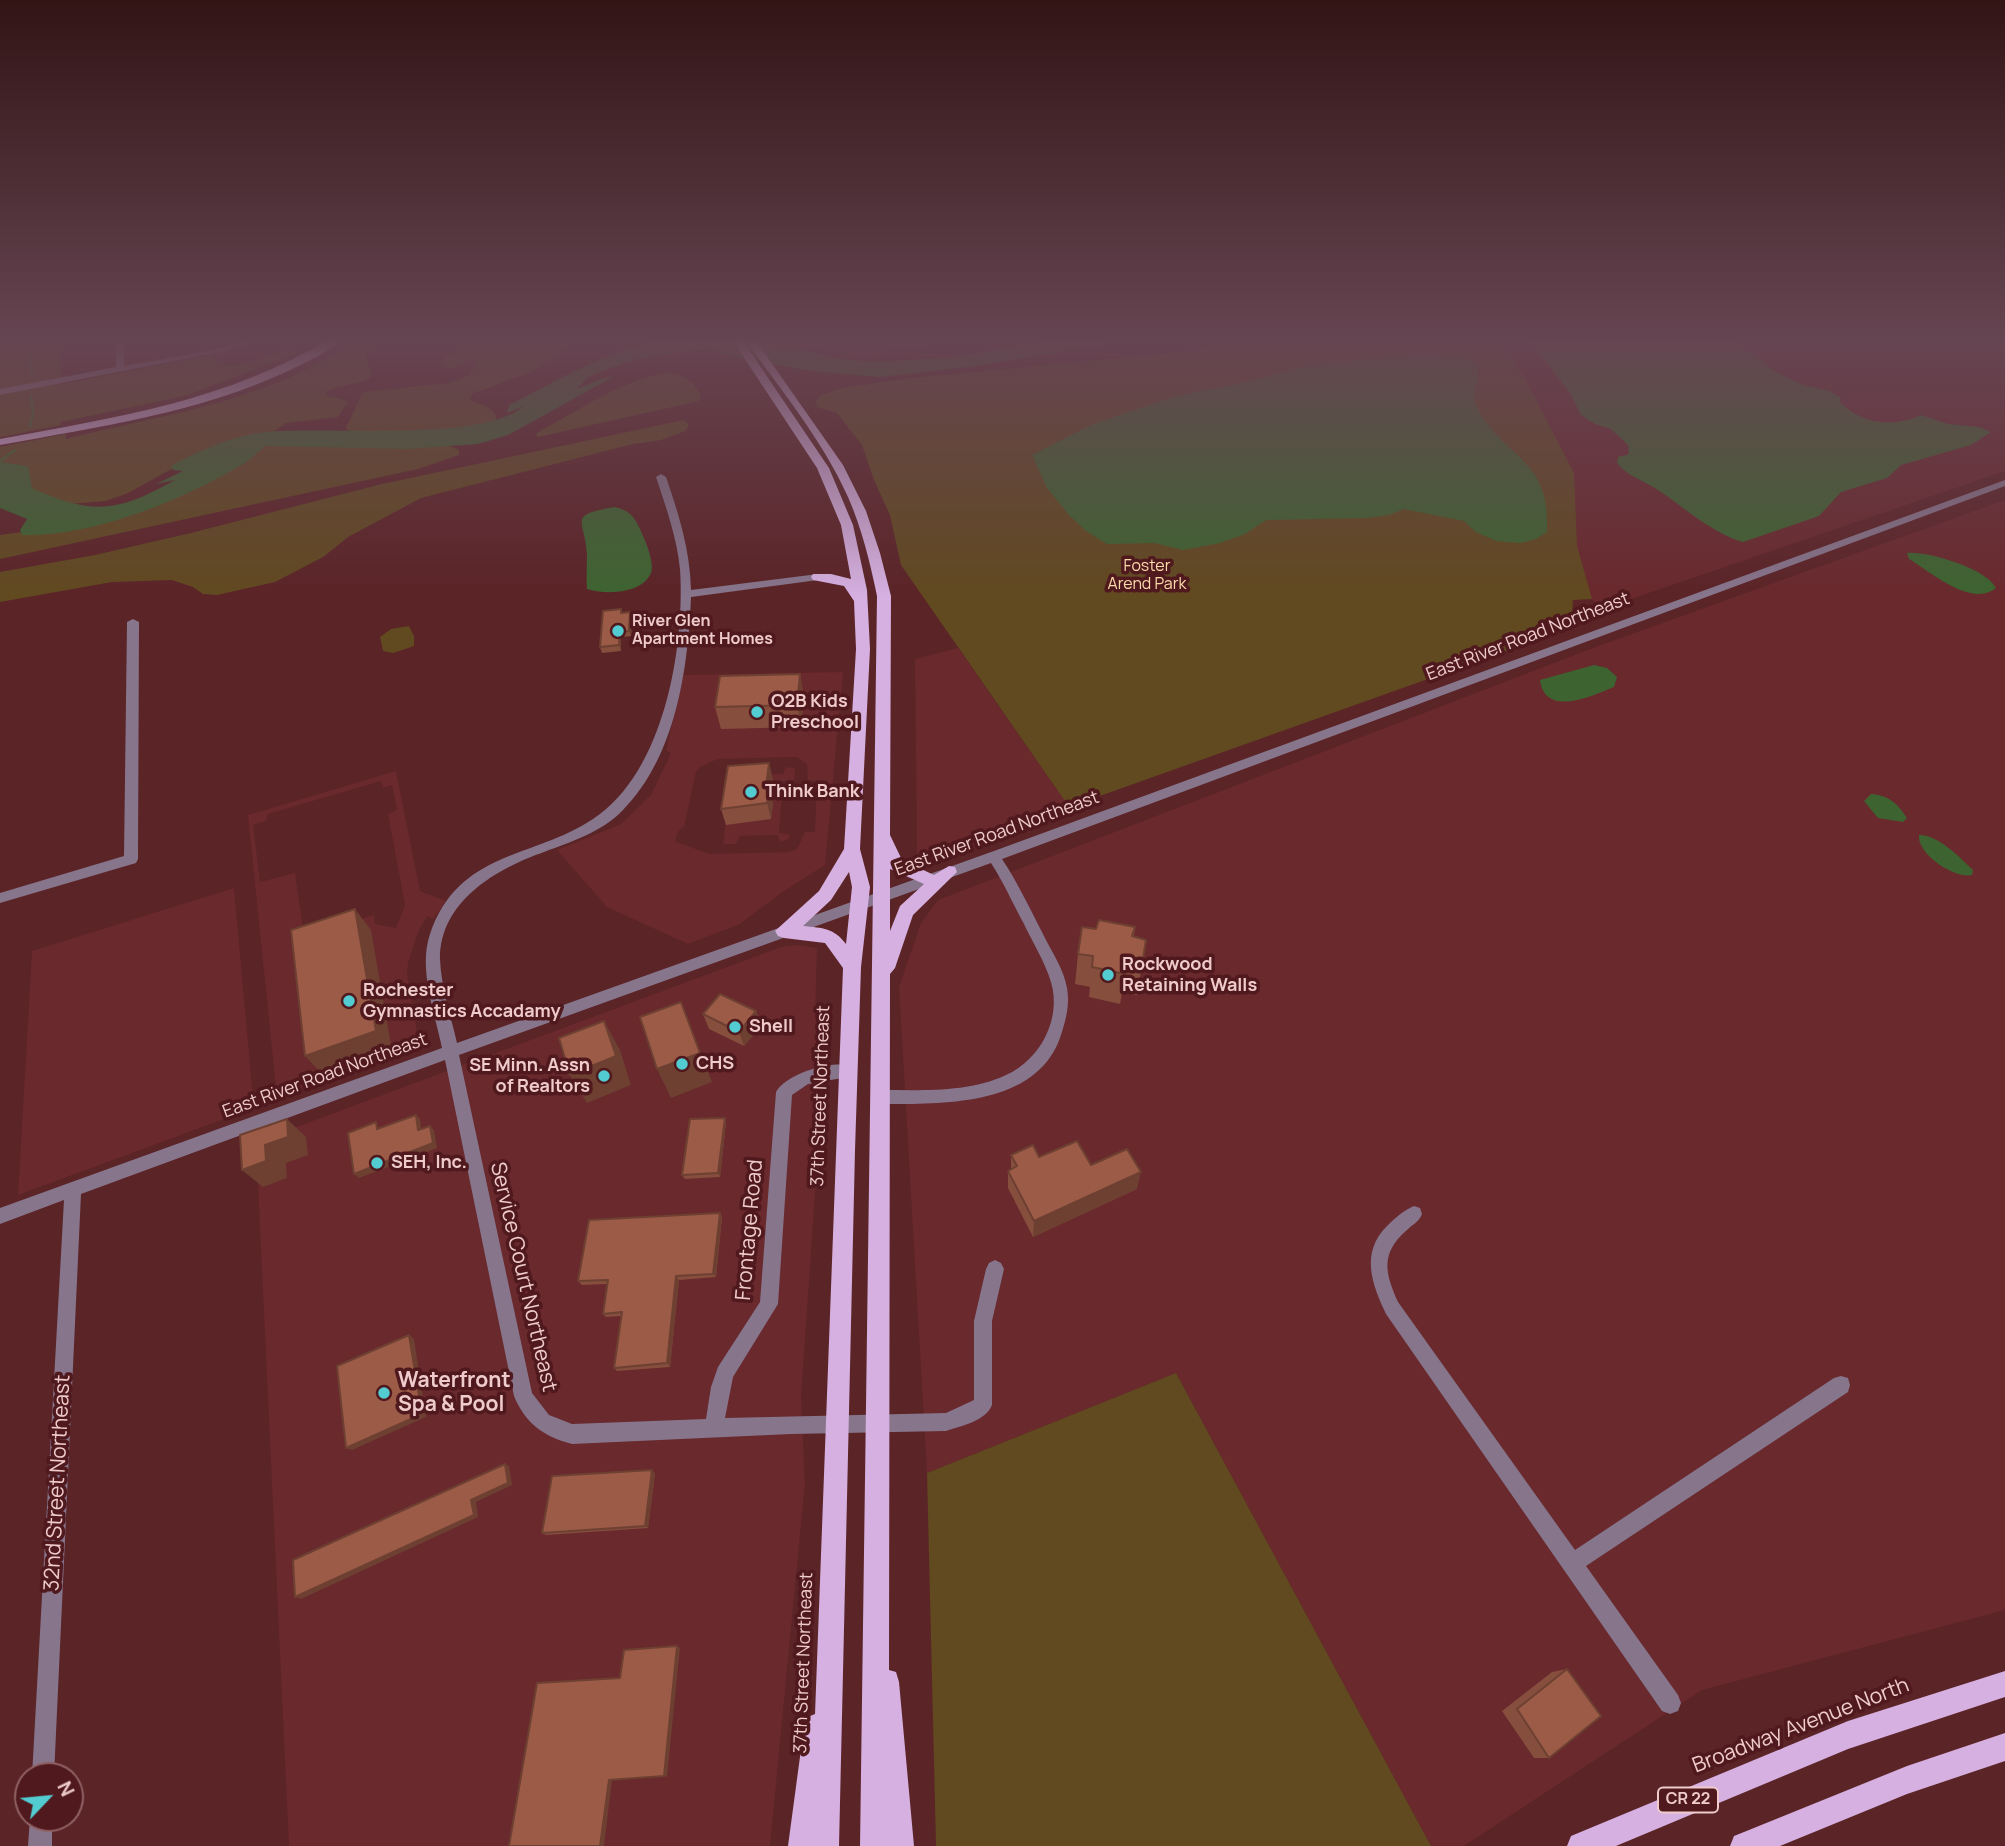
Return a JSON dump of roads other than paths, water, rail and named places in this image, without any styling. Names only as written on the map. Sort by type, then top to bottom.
[{"type":"main road","points":[[0,442],[91,424]]},
{"type":"main road","name":"37th Street Northeast","points":[[798,424],[823,468],[847,525],[859,580],[863,649],[852,849],[861,887],[852,967],[825,1846]]},
{"type":"main road","points":[[805,424],[849,485],[878,568],[885,616],[874,1846]]},
{"type":"main road","points":[[818,577],[842,567],[853,551]]},
{"type":"main road","points":[[818,577],[834,577],[850,583],[858,594],[862,616]]},
{"type":"main road","points":[[882,830],[895,864],[928,879]]},
{"type":"main road","points":[[784,931],[811,911],[833,889],[852,849]]},
{"type":"main road","points":[[883,974],[894,951],[906,911],[949,872]]},
{"type":"main road","points":[[784,931],[825,934],[831,938],[852,967]]},
{"type":"main road","points":[[878,1576],[900,1846]]},
{"type":"main road","points":[[802,1846],[832,1595]]},
{"type":"main road","name":"Broadway Avenue North","points":[[1581,1846],[1826,1743],[1909,1713],[2005,1684]]},
{"type":"main road","points":[[1744,1846],[1907,1780],[2005,1747]]},
{"type":"street","name":"Service Court Northeast","points":[[661,477],[681,543],[686,594],[684,640],[674,690],[650,762],[636,788],[617,809],[593,826],[526,851],[487,870],[461,892],[444,918],[433,945],[432,958],[519,1380],[530,1408],[547,1426],[572,1434],[946,1422],[967,1415],[983,1405],[983,1321],[995,1269]]},
{"type":"street","name":"East River Road Northeast","points":[[0,1216],[993,856],[1740,578],[2005,483]]},
{"type":"street","points":[[686,594],[818,577]]},
{"type":"street","points":[[0,898],[131,859],[133,622]]},
{"type":"street","points":[[880,1097],[966,1094],[990,1088],[1017,1078],[1036,1063],[1056,1038],[1060,985],[1011,885],[993,856]]},
{"type":"street","name":"Frontage Road","points":[[715,1428],[718,1395],[726,1371],[760,1324],[769,1304],[784,1092],[793,1083],[805,1078],[849,1072]]},
{"type":"street","name":"32nd Street Northeast","points":[[44,1762],[73,1189]]},
{"type":"street","points":[[1414,1214],[1390,1232],[1378,1253],[1377,1266],[1383,1292],[1407,1331],[1670,1703]]},
{"type":"street","points":[[1572,1564],[1841,1385]]},
{"type":"waterway","points":[[0,461],[15,450]]},
{"type":"place","name":"River Glen Apartment Homes","points":[[618,631]]},
{"type":"place","name":"O2B Kids Preschool","points":[[757,712]]},
{"type":"place","name":"Think Bank","points":[[751,792]]},
{"type":"place","name":"Rockwood Retaining Walls","points":[[1108,975]]},
{"type":"place","name":"Rochester Gymnastics Accadamy","points":[[349,1001]]},
{"type":"place","name":"Shell","points":[[735,1027]]},
{"type":"place","name":"CHS","points":[[682,1064]]},
{"type":"place","name":"SE Minn. Assn of Realtors","points":[[604,1076]]},
{"type":"place","name":"SEH, Inc.","points":[[377,1163]]},
{"type":"place","name":"Waterfront Spa & Pool","points":[[384,1393]]},
{"type":"park label","name":"Foster Arend Park","points":[[1147,576]]}]
